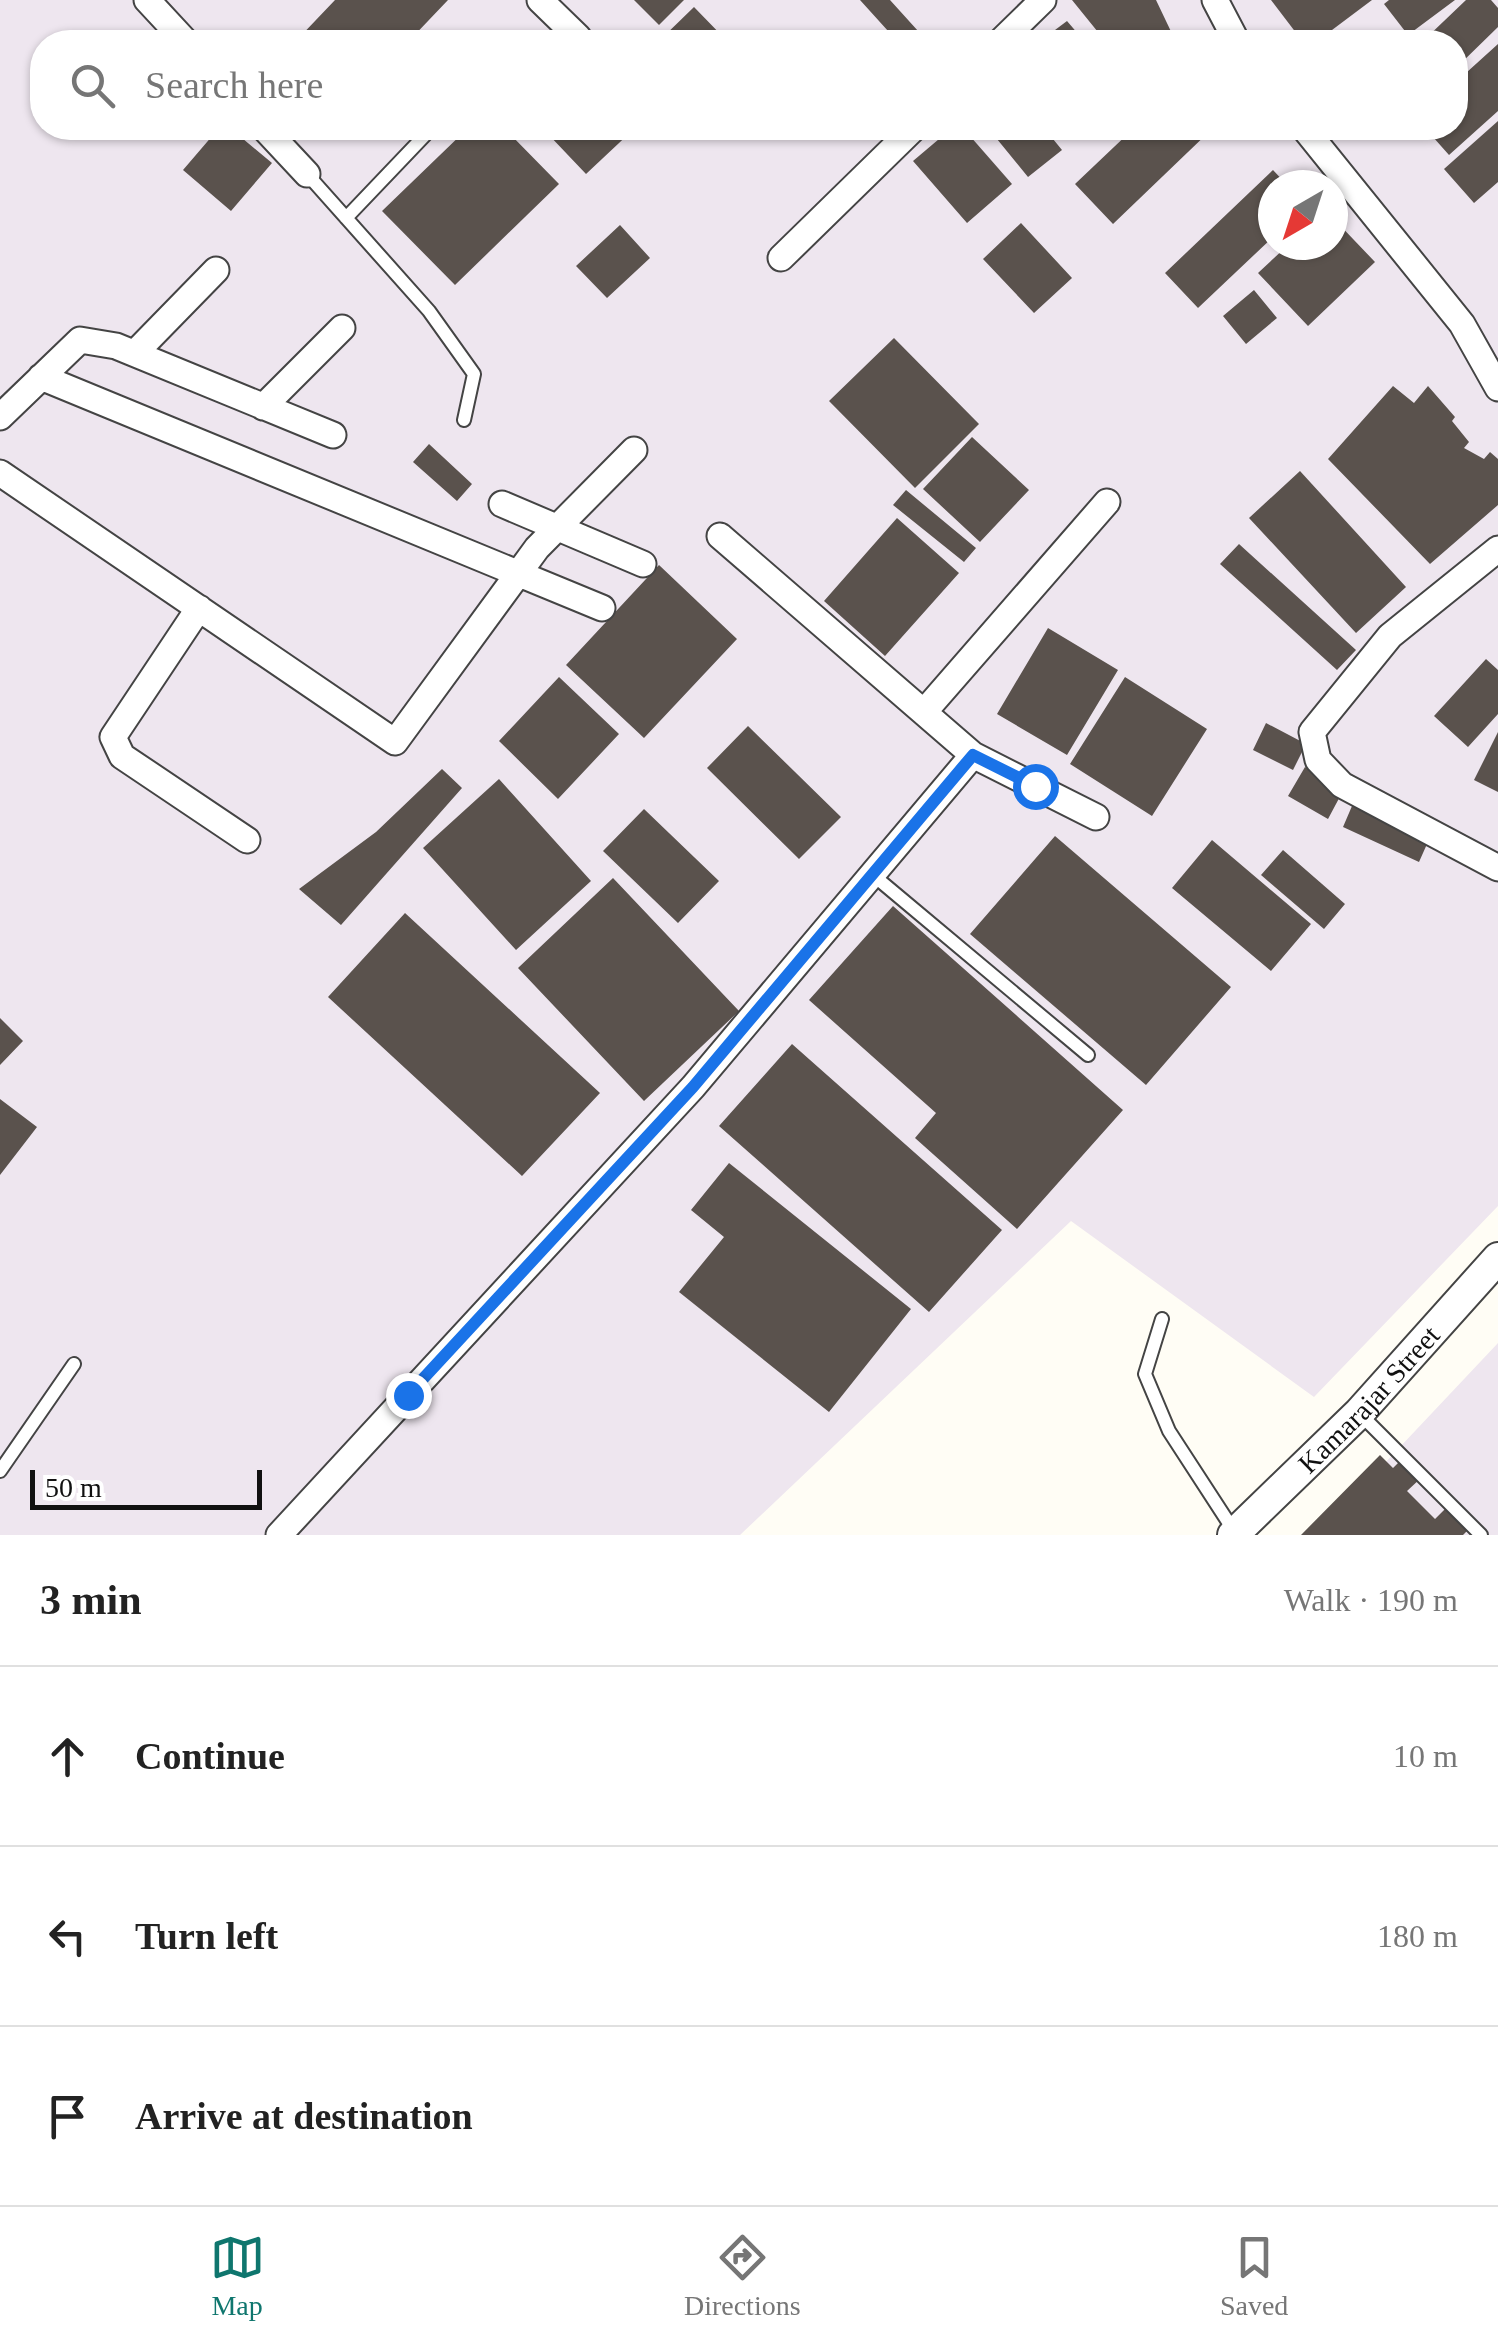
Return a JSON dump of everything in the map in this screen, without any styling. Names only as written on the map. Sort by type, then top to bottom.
[{"type":"street","points":[[147,0],[175,30]]},
{"type":"street","points":[[540,0],[570,30]]},
{"type":"street","points":[[1012,30],[1043,0]]},
{"type":"street","points":[[1215,0],[1231,30]]},
{"type":"street","points":[[275,140],[306,174]]},
{"type":"street","points":[[781,258],[902,140]]},
{"type":"street","points":[[1314,140],[1462,324],[1498,388]]},
{"type":"street","points":[[134,354],[216,270]]},
{"type":"street","points":[[262,407],[342,328]]},
{"type":"street","points":[[0,417],[80,340],[134,354],[333,435]]},
{"type":"street","points":[[41,377],[602,608]]},
{"type":"street","points":[[0,473],[395,742],[518,574],[634,450]]},
{"type":"street","points":[[924,712],[1107,502]]},
{"type":"street","points":[[502,504],[643,564]]},
{"type":"street","points":[[720,536],[973,755],[1096,817]]},
{"type":"street","points":[[1498,549],[1390,636],[1312,732],[1318,760],[1342,786],[1498,868]]},
{"type":"street","points":[[198,608],[113,737],[122,756],[246,840]]},
{"type":"street","points":[[279,1535],[693,1087],[973,755]]},
{"type":"street","name":"Kamarajar Street","points":[[1235,1534],[1359,1413],[1498,1258]]},
{"type":"lane","points":[[346,218],[420,140]]},
{"type":"lane","points":[[306,174],[455,342],[474,374],[464,420]]},
{"type":"lane","points":[[873,874],[1088,1055]]},
{"type":"lane","points":[[1162,1319],[1144,1374],[1169,1431],[1235,1534]]},
{"type":"lane","points":[[0,1471],[74,1364]]},
{"type":"lane","points":[[1359,1413],[1482,1535]]},
{"type":"shaded area","points":[[0,0],[1498,0],[1498,1206],[1314,1397],[1071,1221],[740,1535],[0,1535]]},
{"type":"shaded area","points":[[1498,1343],[1498,1535],[1317,1535]]},
{"type":"building","points":[[335,0],[448,0],[419,30],[306,30]]},
{"type":"building","points":[[634,0],[684,0],[659,25]]},
{"type":"building","points":[[860,0],[890,0],[917,30],[887,30]]},
{"type":"building","points":[[1072,0],[1156,0],[1170,30],[1096,30]]},
{"type":"building","points":[[1271,0],[1372,0],[1332,30],[1294,30]]},
{"type":"building","points":[[1389,0],[1455,0],[1415,30],[1404,30],[1384,4]]},
{"type":"building","points":[[1466,0],[1491,0],[1498,8],[1498,27],[1468,56],[1468,30],[1435,30]]},
{"type":"building","points":[[694,7],[716,30],[670,30]]},
{"type":"building","points":[[1067,21],[1075,30],[1055,30]]},
{"type":"building","points":[[1498,44],[1498,111],[1468,138],[1468,71]]},
{"type":"building","points":[[1498,121],[1498,182],[1474,203],[1444,169]]},
{"type":"building","points":[[209,140],[244,140],[272,163],[231,211],[183,170]]},
{"type":"building","points":[[456,140],[516,140],[559,184],[455,285],[382,211]]},
{"type":"building","points":[[554,140],[622,140],[586,174]]},
{"type":"building","points":[[938,140],[974,140],[1012,184],[967,223],[913,161]]},
{"type":"building","points":[[998,140],[1054,140],[1062,150],[1028,177]]},
{"type":"building","points":[[1121,140],[1200,140],[1113,224],[1075,184]]},
{"type":"building","points":[[1436,140],[1466,140],[1449,155]]},
{"type":"building","points":[[1258,184],[1258,251],[1198,308],[1165,273]]},
{"type":"building","points":[[1021,223],[1072,278],[1034,313],[983,259]]},
{"type":"building","points":[[620,225],[650,258],[607,298],[576,266]]},
{"type":"building","points":[[1348,234],[1375,262],[1308,326],[1258,273],[1272,260],[1348,260]]},
{"type":"building","points":[[1254,290],[1277,318],[1246,344],[1223,316]]},
{"type":"building","points":[[894,338],[979,424],[915,488],[829,401]]},
{"type":"building","points":[[1393,386],[1414,403],[1428,386],[1455,417],[1452,421],[1469,442],[1464,448],[1484,459],[1490,452],[1498,459],[1498,505],[1430,564],[1328,459]]},
{"type":"building","points":[[972,437],[1029,490],[980,542],[923,489]]},
{"type":"building","points":[[429,444],[472,484],[457,501],[413,462]]},
{"type":"building","points":[[1300,471],[1406,587],[1356,633],[1249,518]]},
{"type":"building","points":[[906,490],[976,548],[964,562],[893,505]]},
{"type":"building","points":[[897,518],[959,573],[885,656],[824,601]]},
{"type":"building","points":[[1239,544],[1356,650],[1337,670],[1220,564]]},
{"type":"building","points":[[659,565],[737,639],[644,738],[566,665]]},
{"type":"building","points":[[1048,628],[1118,670],[1067,755],[997,714]]},
{"type":"building","points":[[1486,659],[1498,670],[1498,714],[1468,747],[1434,716]]},
{"type":"building","points":[[559,677],[619,734],[558,799],[499,741]]},
{"type":"building","points":[[1125,677],[1207,729],[1152,816],[1070,764]]},
{"type":"building","points":[[1266,723],[1306,744],[1293,770],[1253,750]]},
{"type":"building","points":[[748,726],[841,817],[799,859],[707,768]]},
{"type":"building","points":[[1498,732],[1498,792],[1474,780]]},
{"type":"building","points":[[1305,767],[1344,789],[1328,819],[1288,796]]},
{"type":"building","points":[[442,769],[462,788],[341,925],[299,889],[376,832]]},
{"type":"building","points":[[499,779],[591,881],[516,950],[423,848]]},
{"type":"building","points":[[1355,799],[1431,835],[1419,862],[1343,827]]},
{"type":"building","points":[[644,809],[719,881],[678,923],[603,851]]},
{"type":"building","points":[[1055,836],[1231,987],[1146,1085],[970,934]]},
{"type":"building","points":[[1212,840],[1311,924],[1271,971],[1172,888]]},
{"type":"building","points":[[1283,850],[1345,904],[1324,929],[1261,875]]},
{"type":"building","points":[[613,878],[739,1011],[644,1101],[518,968]]},
{"type":"building","points":[[893,906],[1123,1110],[1017,1229],[915,1138],[936,1113],[809,1000]]},
{"type":"building","points":[[405,913],[600,1093],[522,1176],[328,997]]},
{"type":"building","points":[[0,1018],[23,1041],[0,1065]]},
{"type":"building","points":[[792,1044],[1002,1230],[929,1312],[719,1126]]},
{"type":"building","points":[[0,1099],[37,1127],[0,1175]]},
{"type":"building","points":[[729,1163],[911,1309],[829,1412],[679,1292],[724,1237],[691,1210]]},
{"type":"building","points":[[1380,1455],[1393,1468],[1402,1459],[1421,1478],[1407,1491],[1435,1519],[1445,1509],[1467,1531],[1463,1535],[1301,1535]]},
{"type":"route","points":[[408,1395],[693,1087],[973,755],[1035,786]]}]
